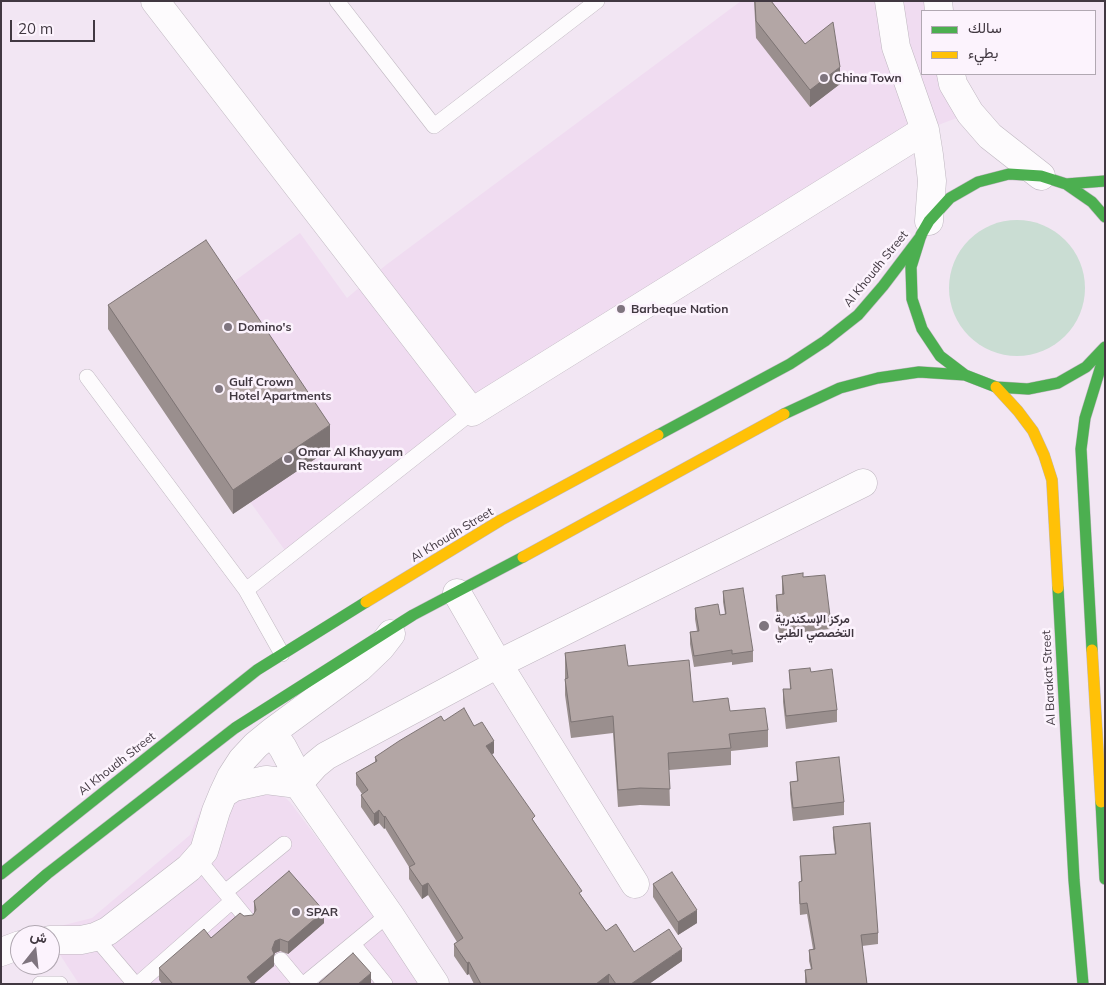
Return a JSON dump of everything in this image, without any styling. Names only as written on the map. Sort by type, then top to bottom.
[{"type":"main road","name":"Al Khoudh Street","points":[[1,874],[257,670],[502,520],[797,360],[825,341],[858,315],[883,286],[925,228],[950,198],[978,182],[1009,174],[1041,176],[1066,184]]},
{"type":"main road","points":[[1066,184],[1105,181]]},
{"type":"main road","points":[[1066,184],[1092,202],[1105,218]]},
{"type":"main road","points":[[925,228],[911,267],[912,299],[922,329],[940,356],[966,376]]},
{"type":"main road","points":[[1,914],[47,874],[235,728],[413,615],[457,593],[798,406],[840,388],[878,378],[919,372],[966,376],[996,387],[1028,389],[1058,383],[1086,367],[1105,347]]},
{"type":"main road","points":[[1105,353],[1085,418],[1081,449],[1105,879]]},
{"type":"main road","name":"Al Barakat Street","points":[[996,387],[1033,431],[1044,455],[1052,480],[1074,880],[1083,984]]},
{"type":"main road","points":[[1074,880],[1086,907],[1093,966]]},
{"type":"street","points":[[155,1],[472,412],[924,130]]},
{"type":"street","points":[[889,1],[896,47],[924,130],[932,180],[925,228]]},
{"type":"street","points":[[951,75],[953,84],[970,113],[990,136],[1041,176]]},
{"type":"street","points":[[298,784],[326,756],[498,664],[863,483]]},
{"type":"street","points":[[457,593],[498,664],[635,884]]},
{"type":"street","points":[[60,940],[81,940],[95,937],[108,931],[198,859],[209,840],[216,811],[231,776],[242,760],[272,732],[359,668],[381,647],[399,624]]},
{"type":"street","points":[[272,732],[292,765],[298,784],[389,914],[435,984]]},
{"type":"street","points":[[223,794],[234,787],[266,780],[298,784]]},
{"type":"lane","points":[[337,1],[434,126],[597,1]]},
{"type":"lane","points":[[86,377],[246,590],[282,654]]},
{"type":"lane","points":[[246,590],[472,412]]},
{"type":"lane","points":[[95,937],[137,984],[284,844]]},
{"type":"lane","points":[[198,859],[246,919]]},
{"type":"lane","points":[[281,960],[302,984],[389,914]]},
{"type":"lane","points":[[353,944],[384,984]]},
{"type":"lane","points":[[40,984],[60,984]]},
{"type":"shaded area","points":[[741,1],[938,1],[939,10],[921,10],[921,75],[951,75],[970,113],[925,130],[472,412],[289,556],[141,350],[300,233],[347,298],[386,265]]},
{"type":"shaded area","points":[[237,754],[290,802],[372,911],[419,984],[79,984],[60,955],[60,926],[92,918],[190,835],[204,802]]},
{"type":"green space","points":[[1017,220],[1043,225],[1055,231],[1065,240],[1074,250],[1080,262],[1085,288],[1080,314],[1074,326],[1065,336],[1055,345],[1043,351],[1017,356],[991,351],[979,345],[969,336],[960,326],[954,314],[949,288],[954,262],[960,250],[969,240],[979,231],[991,225]]},
{"type":"building","points":[[755,1],[771,1],[805,44],[833,22],[840,67],[810,90],[756,21]]},
{"type":"building","name":"Gulf Crown Hotel Apartments","points":[[206,240],[330,425],[233,490],[108,305]]},
{"type":"building","points":[[803,573],[803,577],[825,575],[830,616],[779,622],[776,595],[784,594],[782,576]]},
{"type":"building","points":[[743,588],[753,651],[732,654],[732,650],[694,656],[690,632],[699,631],[695,608],[718,604],[720,615],[726,614],[723,591]]},
{"type":"building","points":[[625,645],[628,666],[689,660],[693,702],[728,698],[730,711],[765,708],[768,730],[729,734],[731,748],[668,753],[670,789],[640,788],[618,790],[613,716],[571,722],[565,679],[568,678],[565,653]]},
{"type":"building","points":[[810,668],[811,672],[832,669],[837,710],[786,716],[783,689],[791,689],[789,670]]},
{"type":"building","points":[[464,708],[474,726],[482,722],[494,741],[486,746],[535,816],[532,819],[582,891],[579,893],[606,931],[616,924],[634,952],[669,929],[682,949],[631,984],[616,984],[609,974],[596,984],[481,984],[469,962],[467,963],[454,944],[463,938],[428,883],[422,886],[409,867],[415,864],[385,816],[379,810],[374,814],[361,795],[368,790],[356,773],[377,761],[375,757],[399,741],[441,716],[444,721]]},
{"type":"building","points":[[839,757],[844,802],[793,808],[790,782],[798,781],[796,762]]},
{"type":"building","points":[[870,823],[878,933],[861,935],[867,984],[807,984],[805,970],[812,969],[809,950],[815,949],[807,903],[800,904],[799,882],[802,881],[800,856],[836,854],[833,827]]},
{"type":"building","points":[[289,871],[324,911],[288,942],[280,939],[275,941],[272,949],[274,954],[247,977],[252,984],[173,984],[159,968],[204,929],[211,938],[240,913],[244,916],[253,915],[256,910],[254,901]]},
{"type":"building","points":[[672,872],[697,910],[678,922],[653,884]]},
{"type":"building","points":[[353,953],[371,973],[358,984],[318,984]]},
{"type":"traffic: fast","points":[[1105,217],[1092,202],[1066,184],[1041,176],[1009,174],[978,182],[950,198],[929,221],[921,235],[911,267],[912,299],[922,329],[940,356],[965,375],[996,387],[1028,389],[1058,383],[1086,367],[1105,347]]},
{"type":"traffic: fast","points":[[1066,184],[1105,181]]},
{"type":"traffic: fast","points":[[658,435],[790,364],[825,341],[858,315],[921,236]]},
{"type":"traffic: fast","points":[[1092,650],[1081,449],[1085,418],[1105,353]]},
{"type":"traffic: fast","points":[[784,414],[840,388],[878,378],[919,372],[965,375]]},
{"type":"traffic: fast","points":[[1,914],[47,874],[235,728],[413,615],[523,557]]},
{"type":"traffic: fast","points":[[1058,588],[1074,880],[1083,984]]},
{"type":"traffic: fast","points":[[1,874],[257,670],[366,602]]},
{"type":"traffic: fast","points":[[1101,802],[1105,879]]},
{"type":"traffic: slow","points":[[996,387],[1033,431],[1044,455],[1052,480],[1058,588]]},
{"type":"traffic: slow","points":[[523,557],[784,414]]},
{"type":"traffic: slow","points":[[366,602],[501,520],[658,435]]},
{"type":"traffic: slow","points":[[1092,650],[1101,802]]},
{"type":"place","name":"China Town","points":[[824,78]]},
{"type":"place","name":"Barbeque Nation","points":[[621,309]]},
{"type":"place","name":"Domino's","points":[[228,327]]},
{"type":"place","name":"Gulf Crown Hotel Apartments","points":[[219,389]]},
{"type":"place","name":"Omar Al Khayyam Restaurant","points":[[288,459]]},
{"type":"place","name":"مركز الإسكندرية التخصصي الطبي","points":[[764,626]]},
{"type":"place","name":"SPAR","points":[[296,912]]}]
